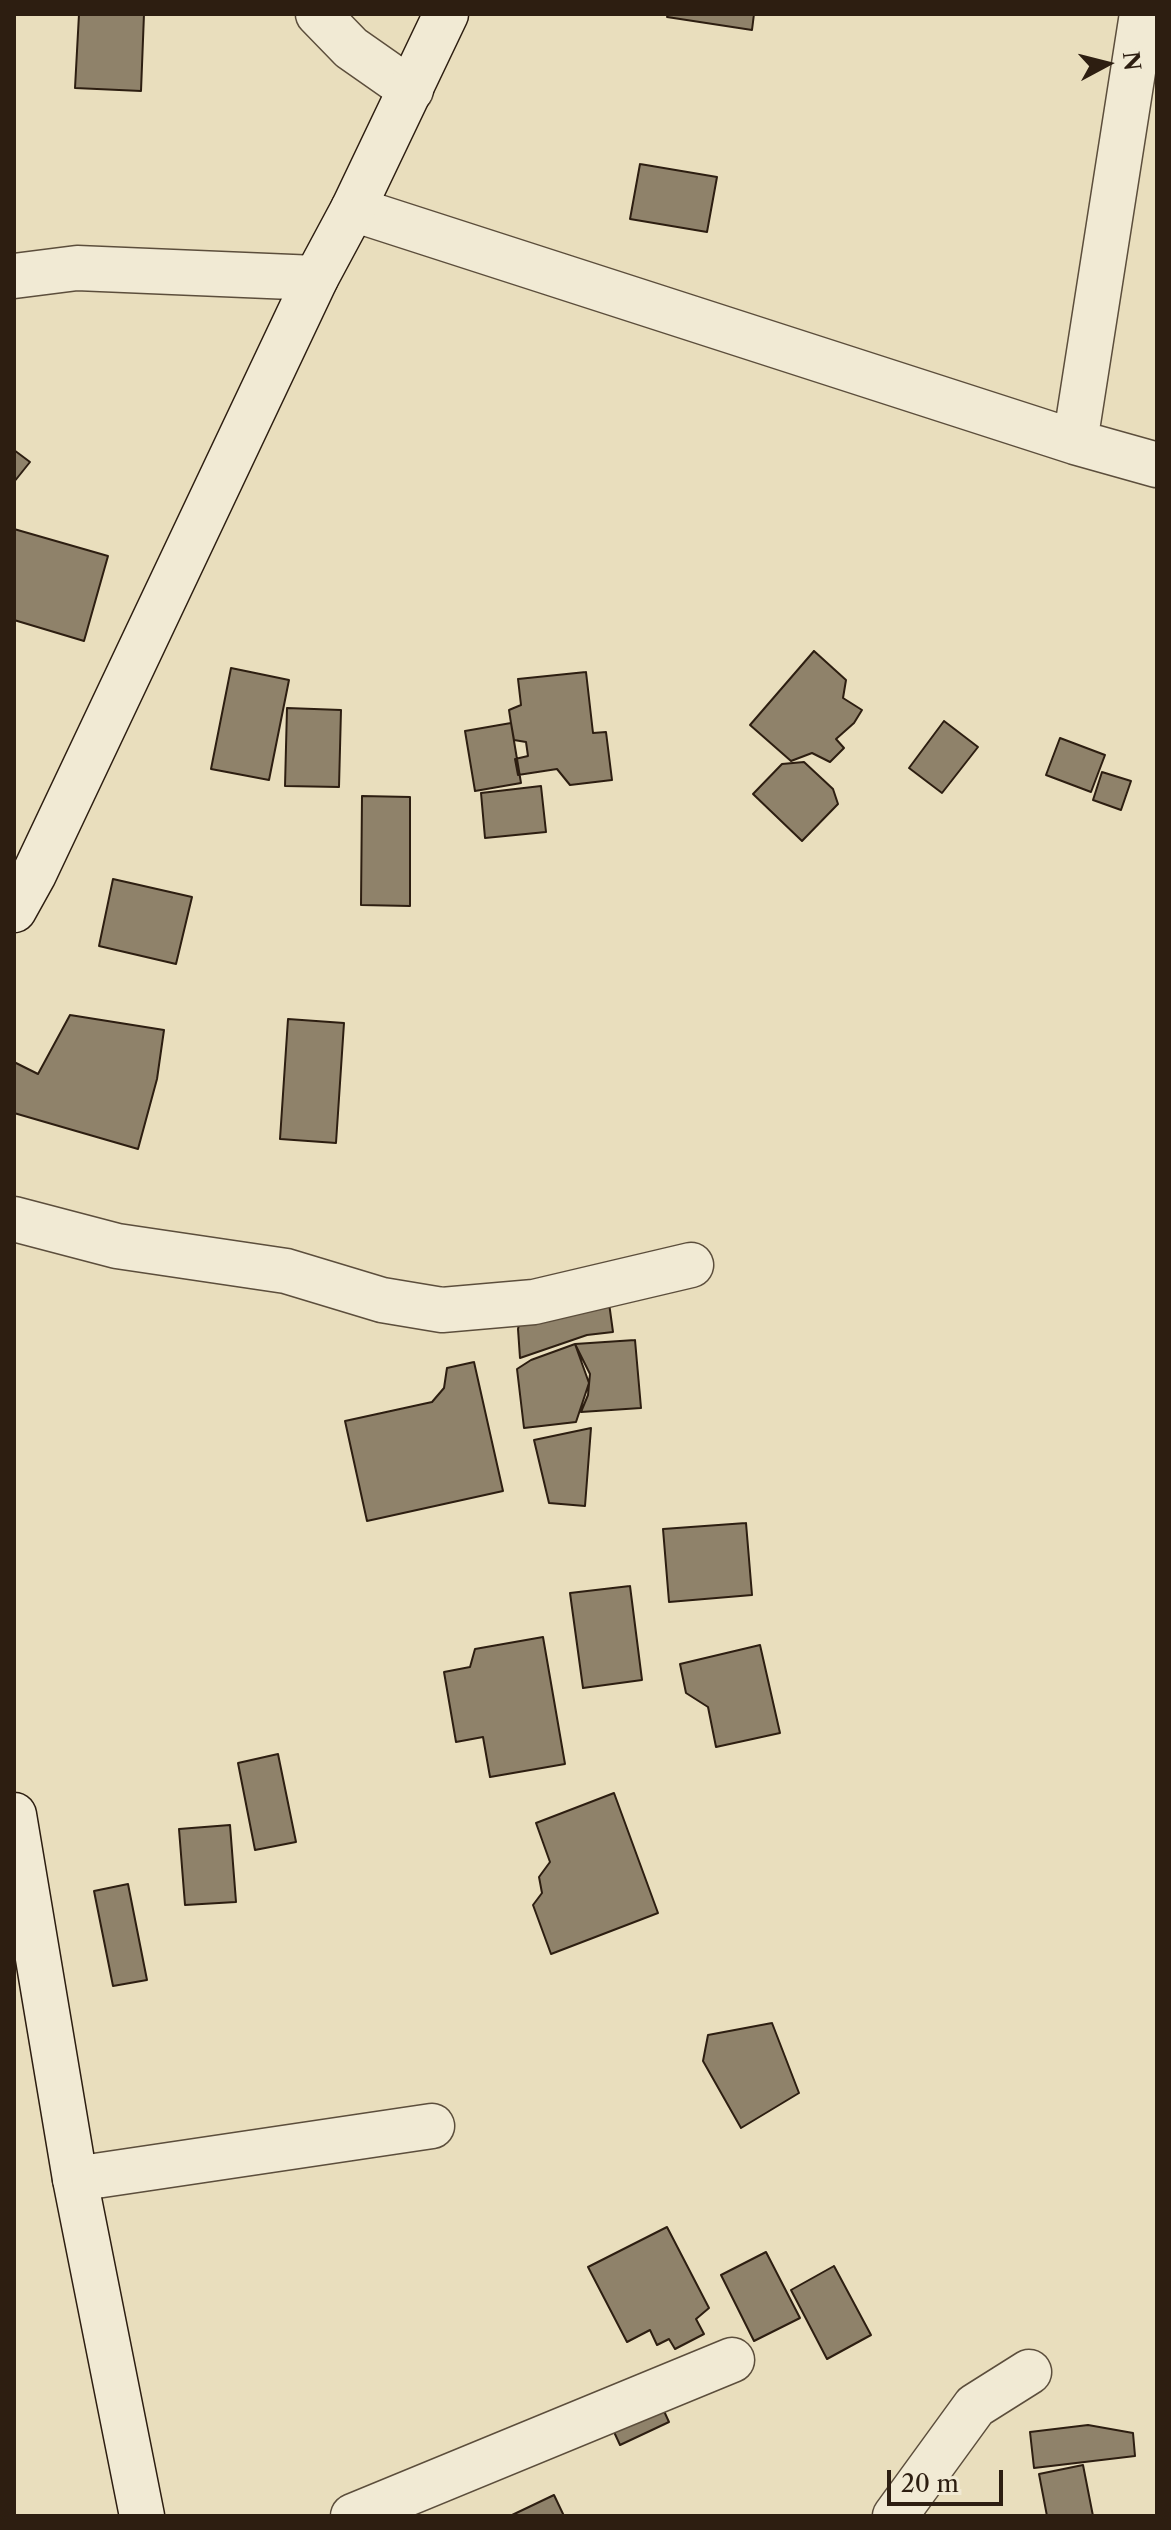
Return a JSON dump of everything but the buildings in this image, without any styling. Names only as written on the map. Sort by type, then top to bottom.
[{"type":"street","points":[[318,14],[351,48],[411,90]]},
{"type":"street","points":[[14,910],[34,874],[316,278],[353,209],[446,14]]},
{"type":"street","points":[[1075,442],[1142,14]]},
{"type":"street","points":[[353,209],[1075,442],[1157,465]]},
{"type":"street","points":[[14,276],[77,268],[316,278]]},
{"type":"street","points":[[14,1219],[117,1246],[286,1271],[382,1300],[442,1310],[534,1302],[691,1265]]},
{"type":"street","points":[[15,1831],[75,2179],[142,2516]]},
{"type":"street","points":[[75,2179],[432,2126]]},
{"type":"street","points":[[353,2516],[732,2360]]},
{"type":"street","points":[[895,2516],[975,2406],[1029,2372]]}]
